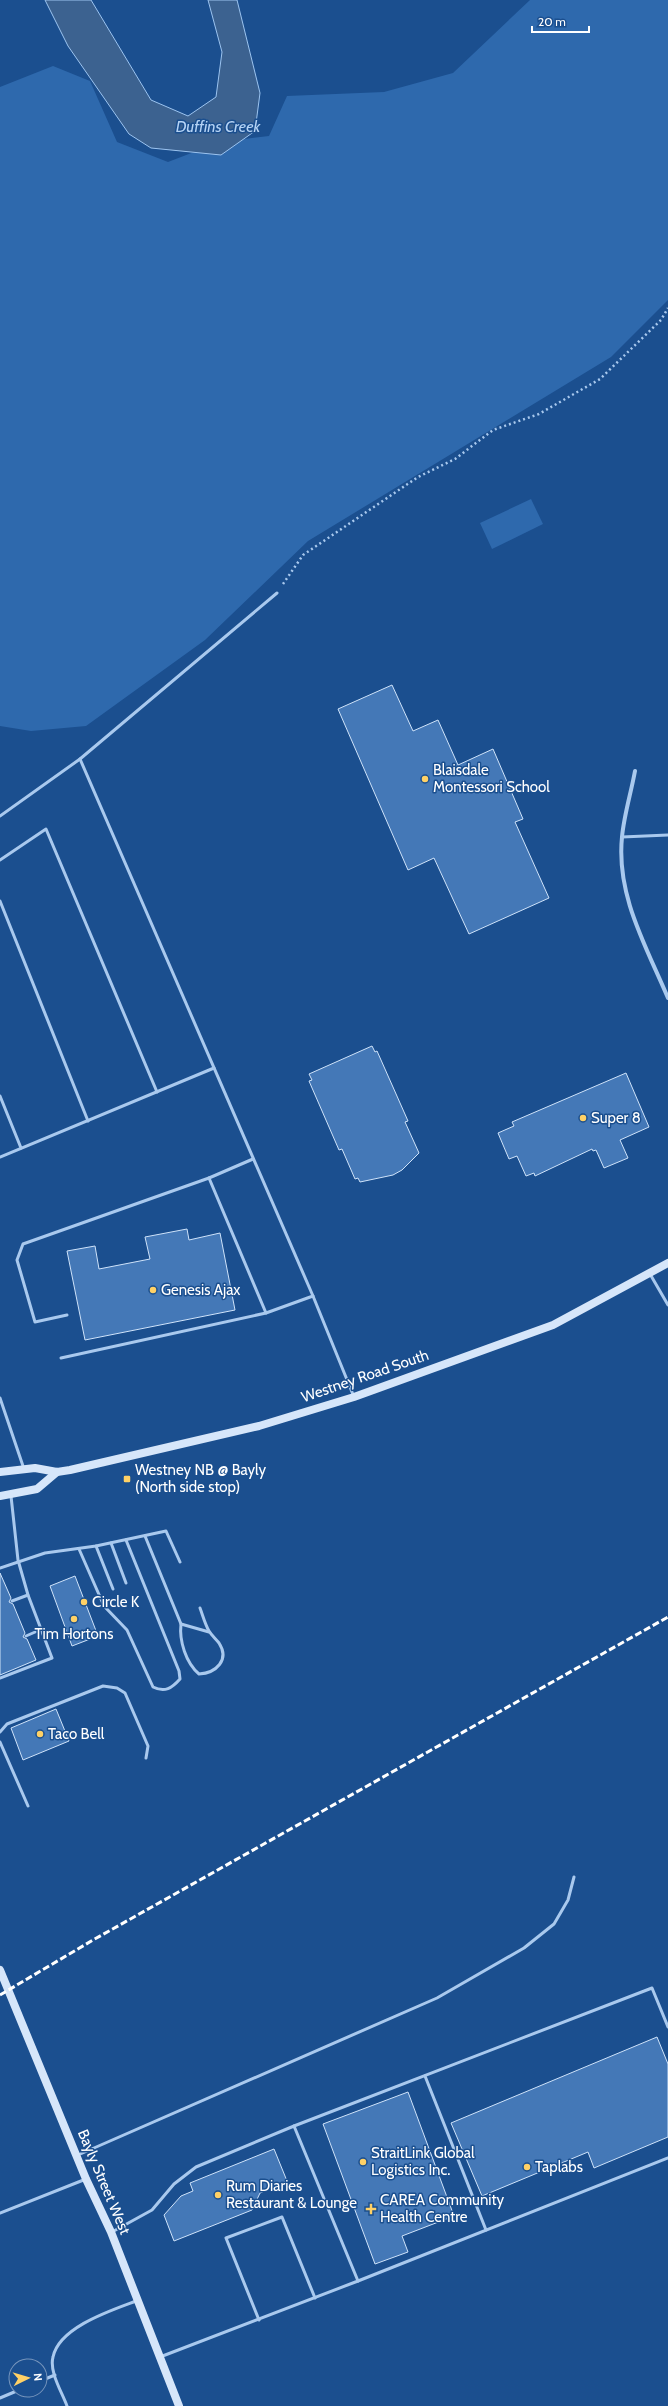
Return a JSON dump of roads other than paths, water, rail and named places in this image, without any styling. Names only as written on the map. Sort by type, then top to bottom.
[{"type":"main road","name":"Westney Road South","points":[[0,1472],[35,1468],[57,1472],[258,1426],[354,1397],[553,1325],[668,1263]]},
{"type":"main road","name":"Westney Road South","points":[[0,1496],[37,1488],[57,1472]]},
{"type":"main road","name":"Bayly Street West","points":[[0,1970],[76,2156],[111,2232],[136,2301],[179,2406]]},
{"type":"street","points":[[636,771],[622,837],[623,885],[628,907],[668,998]]},
{"type":"lane","points":[[0,816],[80,759],[277,593]]},
{"type":"lane","points":[[80,759],[313,1296],[354,1397]]},
{"type":"lane","points":[[0,860],[46,829],[157,1092]]},
{"type":"lane","points":[[622,837],[668,835]]},
{"type":"lane","points":[[0,901],[88,1121]]},
{"type":"lane","points":[[0,1157],[214,1068]]},
{"type":"lane","points":[[0,1096],[21,1148]]},
{"type":"lane","points":[[68,1314],[34,1322],[17,1260],[23,1244],[209,1178],[253,1159]]},
{"type":"lane","points":[[209,1178],[266,1313]]},
{"type":"lane","points":[[650,1273],[668,1305]]},
{"type":"lane","points":[[61,1358],[266,1313],[313,1296]]},
{"type":"lane","points":[[0,1398],[24,1469]]},
{"type":"lane","points":[[0,1678],[52,1658],[28,1594],[18,1560],[11,1494]]},
{"type":"lane","points":[[0,1568],[18,1560],[45,1553],[96,1546],[166,1531],[180,1562]]},
{"type":"lane","points":[[145,1536],[181,1624],[180,1635],[191,1667],[200,1674],[209,1673],[218,1668],[223,1658],[220,1644],[209,1632],[200,1608]]},
{"type":"lane","points":[[79,1549],[104,1606],[127,1630],[153,1687],[161,1691],[173,1688],[180,1679],[179,1671],[126,1540]]},
{"type":"lane","points":[[111,1543],[126,1583]]},
{"type":"lane","points":[[96,1546],[113,1589]]},
{"type":"lane","points":[[12,1602],[28,1594]]},
{"type":"lane","points":[[181,1624],[209,1632]]},
{"type":"lane","points":[[26,1636],[42,1630]]},
{"type":"lane","points":[[0,1732],[7,1724],[102,1686],[117,1688],[125,1693],[148,1746],[146,1758]]},
{"type":"lane","points":[[0,1742],[28,1806]]},
{"type":"lane","points":[[76,2156],[437,1998],[524,1948],[554,1924],[568,1900],[574,1877]]},
{"type":"lane","points":[[111,2232],[152,2210],[174,2184],[196,2167],[294,2126],[652,1988],[668,2027]]},
{"type":"lane","points":[[425,2076],[486,2230]]},
{"type":"lane","points":[[294,2126],[358,2281]]},
{"type":"lane","points":[[159,2358],[315,2298],[668,2158]]},
{"type":"lane","points":[[0,2212],[86,2179]]},
{"type":"lane","points":[[259,2320],[226,2238],[282,2218],[315,2298]]},
{"type":"lane","points":[[67,2406],[55,2375],[52,2357],[60,2342],[89,2319],[136,2301]]},
{"type":"lane","points":[[48,2378],[55,2375]]},
{"type":"water","name":"Duffins Creek","points":[[45,0],[91,0],[151,100],[188,116],[216,97],[222,52],[208,0],[237,0],[260,93],[255,131],[221,155],[151,148],[129,134],[68,46]]},
{"type":"railway","points":[[0,1995],[93,1940],[668,1617]]},
{"type":"place","name":"Blaisdale Montessori School","points":[[425,779]]},
{"type":"place","name":"Super 8","points":[[583,1118]]},
{"type":"place","name":"Genesis Ajax","points":[[153,1290]]},
{"type":"place","name":"Westney NB @ Bayly (North side stop)","points":[[127,1479]]},
{"type":"place","name":"Circle K","points":[[84,1602]]},
{"type":"place","name":"Tim Hortons","points":[[74,1619]]},
{"type":"place","name":"Taco Bell","points":[[40,1734]]},
{"type":"place","name":"StraitLink Global Logistics Inc.","points":[[363,2162]]},
{"type":"place","name":"Taplabs","points":[[527,2167]]},
{"type":"place","name":"Rum Diaries Restaurant & Lounge","points":[[218,2195]]},
{"type":"place","name":"CAREA Community Health Centre","points":[[371,2209]]}]
